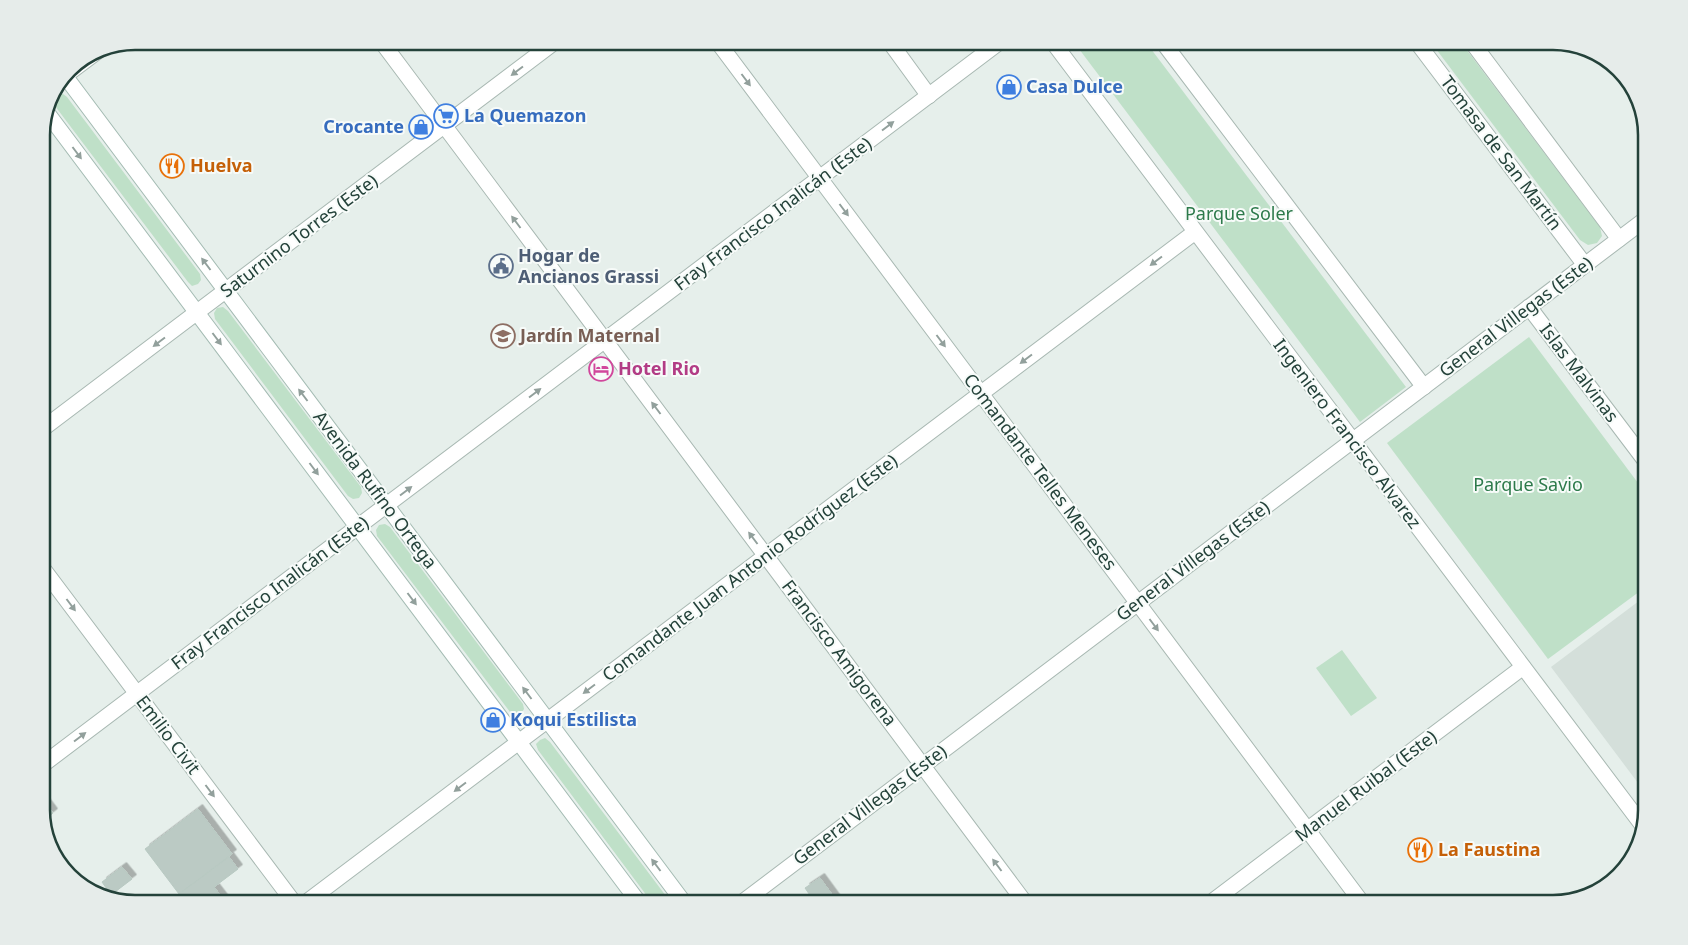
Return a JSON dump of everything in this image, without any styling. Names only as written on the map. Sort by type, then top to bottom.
[{"type":"street","name":"Francisco Amigorena","points":[[388,50],[1019,895]]},
{"type":"street","name":"Saturnino Torres (Este)","points":[[50,423],[544,50]]},
{"type":"street","name":"Comandante Telles Meneses","points":[[724,50],[1355,895]]},
{"type":"street","points":[[896,50],[929,96]]},
{"type":"street","name":"Fray Francisco Inalicán (Este)","points":[[50,759],[990,50]]},
{"type":"street","name":"Ingeniero Francisco Alvarez","points":[[1059,50],[1637,818]]},
{"type":"street","points":[[1169,50],[1424,387]]},
{"type":"street","name":"Tomasa de San Martín","points":[[1423,50],[1585,265]]},
{"type":"street","points":[[1478,50],[1619,239]]},
{"type":"street","name":"Avenida Rufino Ortega","points":[[70,81],[678,895]]},
{"type":"street","name":"Avenida Rufino Ortega","points":[[52,119],[633,895]]},
{"type":"street","name":"General Villegas (Este)","points":[[752,895],[1638,225]]},
{"type":"street","name":"Comandante Juan Antonio Rodríguez (Este)","points":[[316,895],[1195,232]]},
{"type":"street","name":"Islas Malvinas","points":[[1529,307],[1638,451]]},
{"type":"street","name":"Emilio Civit","points":[[50,578],[288,895]]},
{"type":"street","name":"Manuel Ruibal (Este)","points":[[1221,895],[1523,668]]},
{"type":"shaded area","points":[[1638,602],[1638,783],[1551,667]]},
{"type":"green space","name":"Parque Soler","points":[[1080,50],[1152,50],[1406,387],[1360,422]]},
{"type":"green space","points":[[1437,50],[1467,50],[1600,227],[1602,236],[1597,243],[1588,245],[1580,240]]},
{"type":"green space","points":[[60,94],[67,97],[200,274],[201,280],[198,284],[192,286],[188,282],[55,106]]},
{"type":"green space","points":[[223,307],[228,311],[361,487],[362,493],[359,498],[353,499],[348,496],[215,319],[214,313],[217,308]]},
{"type":"green space","name":"Parque Savio","points":[[1529,337],[1638,483],[1638,593],[1548,659],[1387,443]]},
{"type":"green space","points":[[385,524],[390,527],[523,704],[524,709],[521,714],[515,715],[510,712],[377,536],[376,530],[379,525]]},
{"type":"green space","points":[[1342,650],[1377,698],[1351,716],[1316,668]]},
{"type":"green space","points":[[545,738],[550,742],[665,895],[646,895],[538,750],[536,744]]},
{"type":"building","points":[[198,809],[232,854],[179,894],[145,849]]},
{"type":"building","points":[[229,857],[238,869],[214,887],[220,895],[179,894]]},
{"type":"building","points":[[122,867],[132,879],[115,892],[108,891],[102,882]]},
{"type":"building","points":[[820,878],[832,895],[810,895],[805,888]]},
{"type":"place","name":"Casa Dulce","points":[[1009,87]]},
{"type":"place","name":"La Quemazon","points":[[446,116]]},
{"type":"place","name":"Crocante","points":[[421,127]]},
{"type":"place","name":"Huelva","points":[[172,166]]},
{"type":"place","name":"Hogar de Ancianos Grassi","points":[[501,266]]},
{"type":"place","name":"Jardín Maternal","points":[[503,336]]},
{"type":"place","name":"Hotel Rio","points":[[601,369]]},
{"type":"place","name":"Koqui Estilista","points":[[493,720]]},
{"type":"place","name":"La Faustina","points":[[1420,850]]}]
